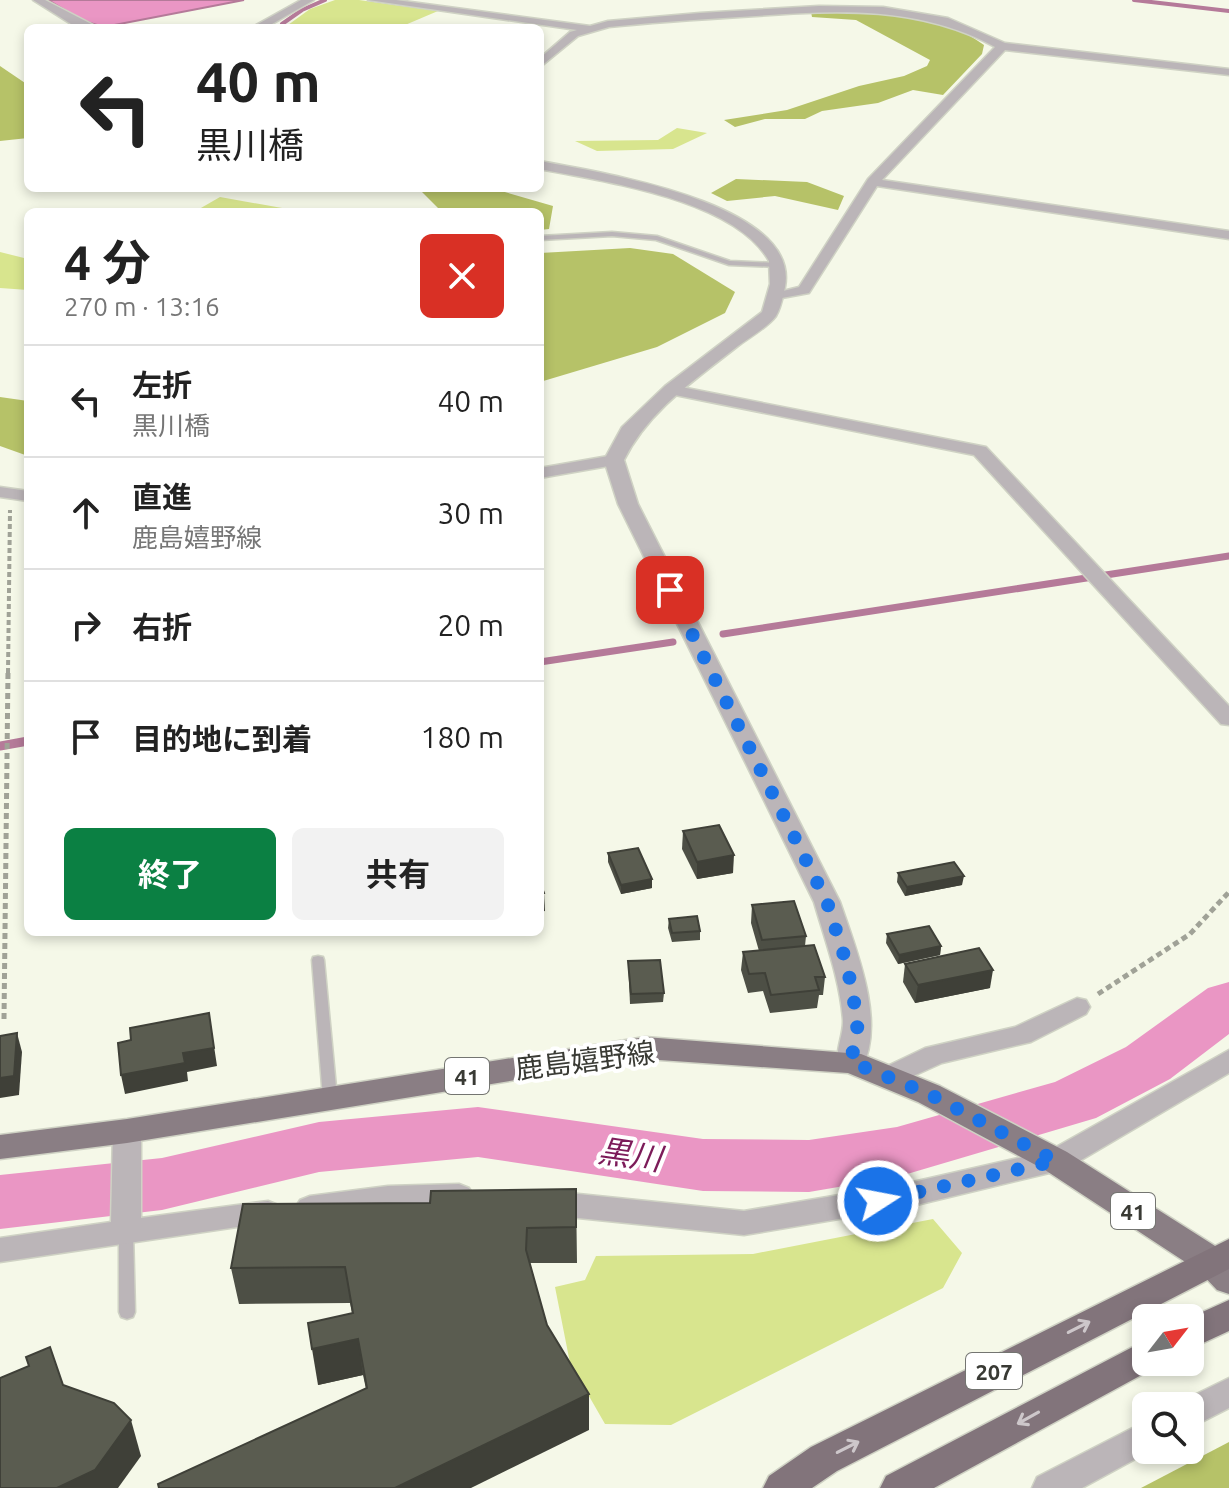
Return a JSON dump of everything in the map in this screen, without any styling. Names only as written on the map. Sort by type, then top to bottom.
[{"type":"highway","name":"207","points":[[782,1488],[838,1452],[1223,1264]]},
{"type":"highway","points":[[1204,1327],[1229,1315]]},
{"type":"highway","name":"207","points":[[899,1488],[1132,1363]]},
{"type":"main road","name":"鹿島嬉野線","points":[[0,1147],[127,1143],[330,1098],[645,1048],[851,1062],[929,1094],[1044,1155]]},
{"type":"main road","name":"41","points":[[1044,1155],[1223,1264]]},
{"type":"street","points":[[38,0],[81,24]]},
{"type":"street","points":[[264,24],[309,0]]},
{"type":"street","points":[[373,0],[586,28],[628,22],[891,3],[947,16],[987,35],[1002,46],[1229,72]]},
{"type":"street","points":[[749,2],[811,9]]},
{"type":"street","points":[[544,60],[574,34],[586,28]]},
{"type":"street","points":[[776,297],[804,290],[873,182],[1002,46]]},
{"type":"street","points":[[544,166],[639,185],[703,205],[739,224],[766,245],[778,265],[776,297],[769,314],[671,390],[629,431],[614,460],[628,504],[827,902],[847,965],[858,1023],[851,1062]]},
{"type":"street","points":[[873,182],[1229,235]]},
{"type":"street","points":[[671,390],[980,451],[1229,719]]},
{"type":"street","points":[[544,472],[614,460]]},
{"type":"street","points":[[889,1077],[935,1055],[1022,1035],[1077,1007]]},
{"type":"street","points":[[525,1201],[744,1223],[904,1196],[1044,1155],[1150,1109],[1229,1060]]},
{"type":"street","points":[[126,1223],[127,1143]]},
{"type":"street","points":[[0,1250],[126,1223],[388,1198],[494,1197]]},
{"type":"street","points":[[1204,1405],[1229,1392]]},
{"type":"street","points":[[1049,1488],[1132,1444]]},
{"type":"lane","points":[[544,238],[612,234],[657,238],[729,263],[778,265]]},
{"type":"lane","points":[[318,960],[330,1098]]},
{"type":"lane","points":[[126,1223],[127,1312]]},
{"type":"path","points":[[4,1019],[6,737],[13,493]]},
{"type":"path","points":[[1077,1007],[1190,934],[1229,892]]},
{"type":"green space","points":[[335,0],[359,0],[438,11],[407,24],[289,24],[310,9]]},
{"type":"green space","points":[[811,12],[880,12],[922,17],[964,32],[984,45],[982,54],[943,95],[913,90],[878,103],[822,111],[805,119],[765,119],[735,127],[724,120],[787,110],[859,86],[904,76],[927,66],[930,60],[856,20],[812,17]]},
{"type":"green space","points":[[0,66],[24,82],[24,138],[0,141]]},
{"type":"green space","points":[[677,128],[707,133],[673,149],[597,151],[575,141],[658,140]]},
{"type":"green space","points":[[736,179],[807,182],[844,196],[838,210],[775,196],[727,201],[711,193]]},
{"type":"green space","points":[[422,192],[505,192],[553,206],[549,229],[544,230],[544,208],[438,208]]},
{"type":"green space","points":[[220,197],[282,208],[201,208]]},
{"type":"green space","points":[[630,248],[673,254],[735,292],[725,313],[657,347],[544,381],[544,253]]},
{"type":"green space","points":[[0,252],[24,258],[24,290],[0,288]]},
{"type":"green space","points":[[0,397],[24,400],[24,455],[0,446]]},
{"type":"green space","points":[[933,1219],[962,1253],[943,1288],[671,1425],[605,1424],[570,1363],[555,1287],[585,1280],[596,1256],[753,1254]]},
{"type":"green space","points":[[1229,1442],[1229,1488],[1141,1488],[1187,1464],[1204,1464],[1204,1455]]},
{"type":"shaded area","points":[[48,0],[244,0],[120,24],[83,21]]},
{"type":"building","points":[[719,825],[734,855],[697,862],[683,831]]},
{"type":"building","points":[[638,848],[652,879],[621,885],[608,853]]},
{"type":"building","points":[[954,862],[964,876],[907,887],[898,873]]},
{"type":"building","points":[[794,901],[806,936],[762,940],[752,905]]},
{"type":"building","points":[[697,916],[700,931],[672,933],[669,919]]},
{"type":"building","points":[[929,926],[941,946],[899,955],[887,934]]},
{"type":"building","points":[[814,945],[825,977],[815,977],[819,990],[771,995],[765,973],[749,974],[743,952]]},
{"type":"building","points":[[979,948],[993,970],[918,985],[905,964]]},
{"type":"building","points":[[660,960],[664,993],[631,994],[628,961]]},
{"type":"building","points":[[209,1013],[214,1048],[183,1053],[185,1063],[121,1075],[118,1043],[131,1040],[130,1028]]},
{"type":"building","points":[[17,1033],[14,1076],[0,1078],[0,1036]]},
{"type":"building","points":[[576,1189],[576,1227],[527,1228],[526,1250],[547,1325],[589,1394],[395,1488],[159,1488],[158,1484],[367,1388],[358,1339],[312,1349],[308,1323],[353,1313],[345,1267],[231,1268],[243,1204],[430,1203],[431,1191]]},
{"type":"building","points":[[50,1347],[63,1385],[114,1403],[131,1420],[95,1470],[57,1488],[0,1488],[0,1378],[29,1366],[26,1357]]},
{"type":"waterway","points":[[282,24],[302,10],[325,0]]},
{"type":"waterway","points":[[1134,0],[1229,11]]},
{"type":"waterway","points":[[723,634],[1229,556]]},
{"type":"waterway","points":[[544,661],[673,642]]},
{"type":"waterway","points":[[0,746],[24,742]]},
{"type":"waterway","name":"黒川","points":[[0,1202],[162,1184],[319,1147],[478,1132],[703,1165],[809,1166],[897,1152],[1074,1101],[1148,1063],[1229,1003]]},
{"type":"route","points":[[670,590],[827,902],[847,965],[858,1023],[851,1062],[929,1094],[1056,1161],[878,1201]]}]
